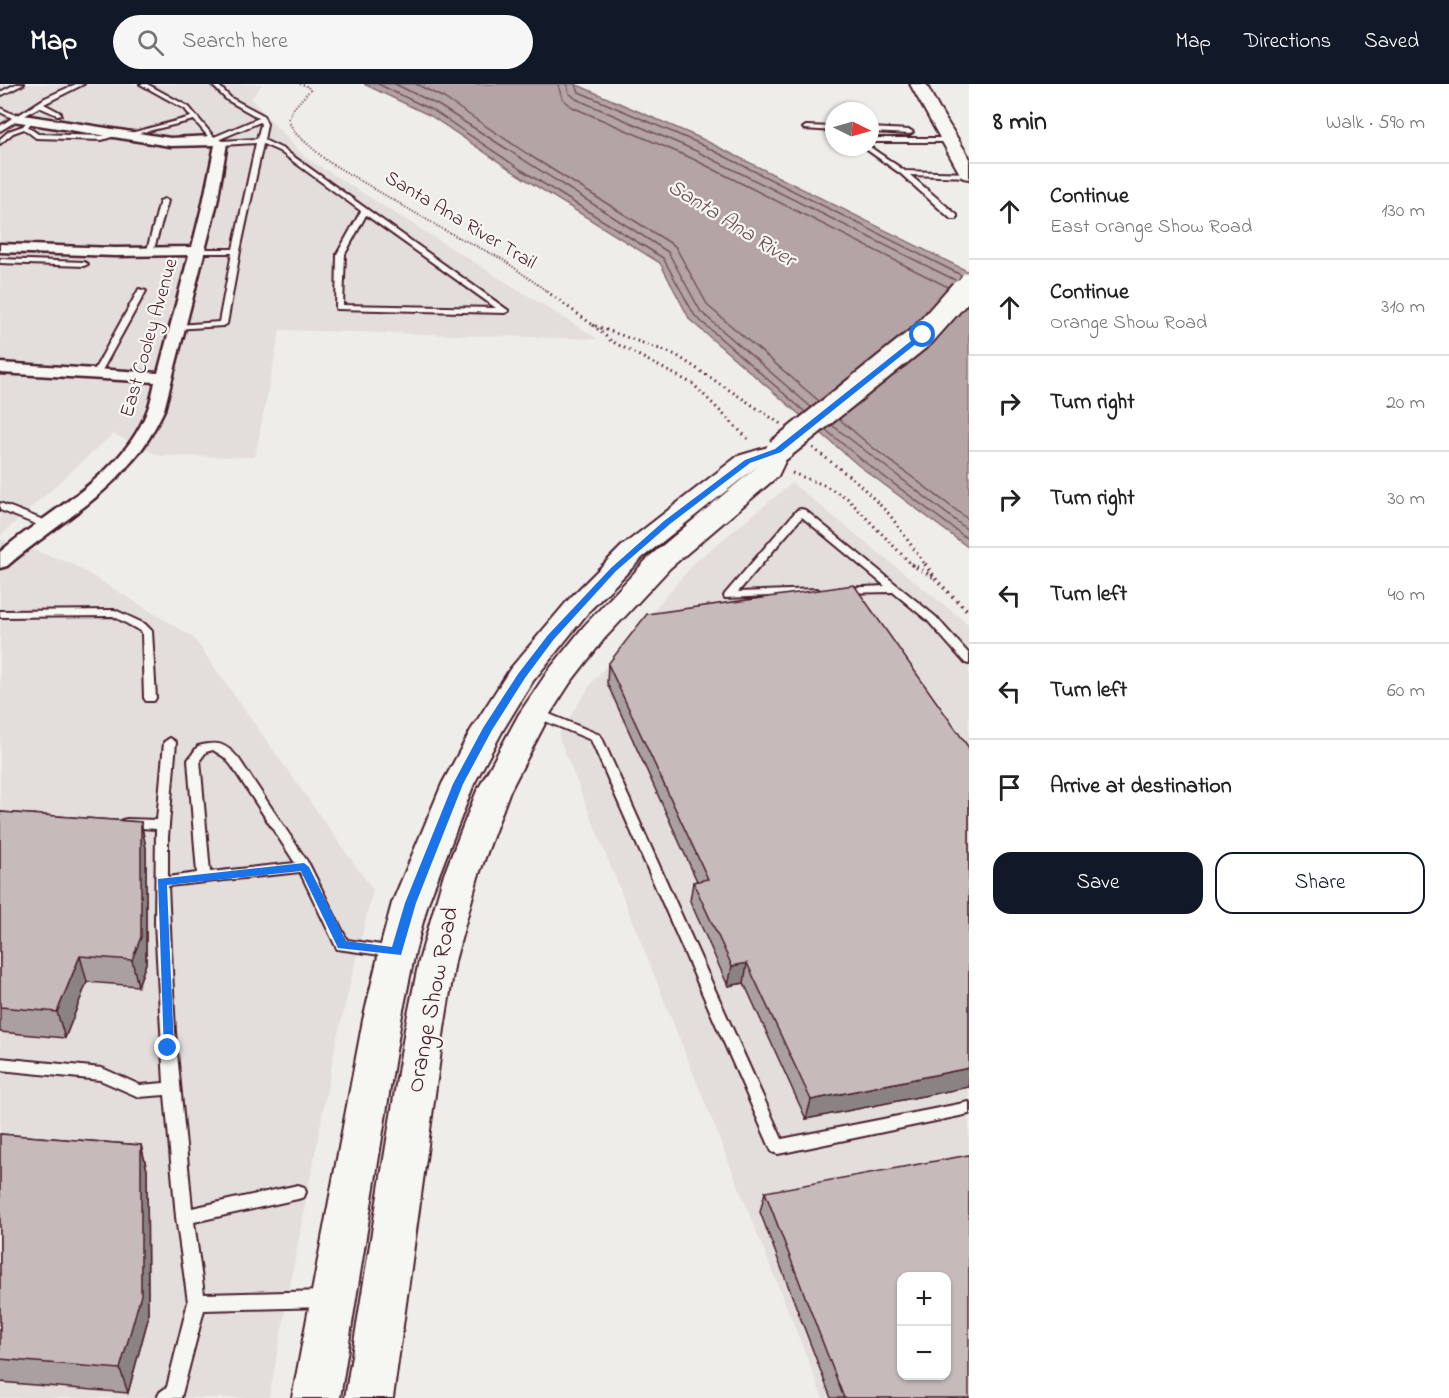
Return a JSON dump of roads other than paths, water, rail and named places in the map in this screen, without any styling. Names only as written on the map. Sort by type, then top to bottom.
[{"type":"main road","points":[[918,84],[929,109],[957,136]]},
{"type":"main road","points":[[938,88],[969,174]]},
{"type":"main road","name":"Orange Show Road","points":[[316,1398],[382,1020],[397,952],[410,903],[433,842],[458,784],[487,730],[521,676],[551,637],[628,574],[660,561],[769,471],[781,438],[923,335],[955,301],[969,281]]},
{"type":"main road","name":"Orange Show Road","points":[[369,1398],[424,1032],[437,962],[452,904],[472,845],[522,736],[628,574]]},
{"type":"street","points":[[24,121],[170,142],[217,141]]},
{"type":"street","name":"East Cooley Avenue","points":[[0,562],[92,492],[131,454],[152,420],[210,202],[217,141]]},
{"type":"street","points":[[0,248],[197,251]]},
{"type":"street","points":[[0,368],[164,378]]},
{"type":"lane","points":[[0,94],[21,84]]},
{"type":"lane","points":[[0,142],[39,104],[81,84]]},
{"type":"lane","points":[[143,84],[187,108],[217,141],[262,141],[280,150],[505,311],[339,307],[341,254],[365,211]]},
{"type":"lane","points":[[178,327],[223,324],[236,251],[262,141],[264,124],[261,116],[228,100],[214,84]]},
{"type":"lane","points":[[39,104],[59,114]]},
{"type":"lane","points":[[0,110],[24,121]]},
{"type":"lane","points":[[124,135],[196,118]]},
{"type":"lane","points":[[217,141],[262,119]]},
{"type":"lane","points":[[0,129],[24,121]]},
{"type":"lane","points":[[806,128],[825,129]]},
{"type":"lane","points":[[879,131],[957,136]]},
{"type":"lane","points":[[879,140],[957,136]]},
{"type":"lane","points":[[879,156],[903,173],[954,217]]},
{"type":"lane","points":[[903,173],[969,174]]},
{"type":"lane","points":[[149,252],[164,201]]},
{"type":"lane","points":[[197,251],[236,251]]},
{"type":"lane","points":[[0,261],[84,264]]},
{"type":"lane","points":[[96,374],[142,291]]},
{"type":"lane","points":[[0,506],[46,525]]},
{"type":"lane","points":[[895,589],[729,596],[801,512],[932,619],[969,661]]},
{"type":"lane","points":[[0,614],[115,613],[141,626],[147,631],[150,698]]},
{"type":"lane","points":[[537,713],[596,738],[778,1147],[969,1108]]},
{"type":"lane","points":[[166,1398],[175,1392],[197,1302],[184,1217],[168,1048],[162,882],[170,741]]},
{"type":"lane","points":[[204,878],[194,760],[202,749],[215,746],[228,754],[235,762],[304,867],[342,945],[397,952]]},
{"type":"lane","points":[[117,823],[164,825]]},
{"type":"lane","points":[[162,882],[304,867]]},
{"type":"lane","points":[[0,1064],[102,1074],[139,1091],[173,1088]]},
{"type":"lane","points":[[184,1217],[298,1192]]},
{"type":"lane","points":[[197,1302],[333,1299]]},
{"type":"water","name":"Santa Ana River","points":[[364,84],[575,84],[700,138],[969,272],[969,548],[858,465],[690,320],[660,263],[517,174],[431,116]]}]
